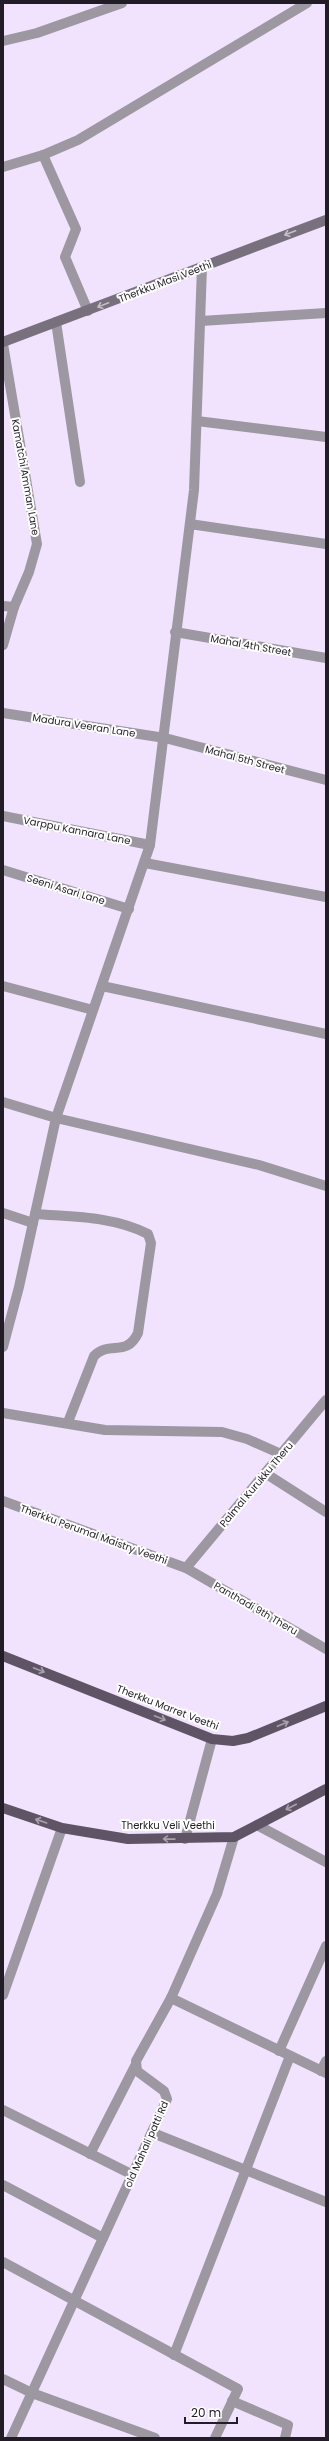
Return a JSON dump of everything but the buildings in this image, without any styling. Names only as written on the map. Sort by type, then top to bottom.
[{"type":"main road","name":"Therkku Masi Veethi","points":[[3,343],[326,220]]},
{"type":"main road","name":"Therkku Marret Veethi","points":[[3,1656],[212,1738],[233,1741],[248,1738],[326,1706]]},
{"type":"main road","name":"Therkku Veli Veethi","points":[[3,1808],[62,1828],[128,1839],[234,1837],[326,1789]]},
{"type":"street","points":[[3,41],[37,33],[122,3]]},
{"type":"street","points":[[3,167],[43,155],[78,140],[238,42],[306,3]]},
{"type":"street","points":[[43,155],[76,229],[65,256],[88,311]]},
{"type":"street","points":[[3,1347],[56,1118],[150,845],[165,738],[175,632],[194,490],[202,267]]},
{"type":"street","points":[[201,321],[326,313]]},
{"type":"street","points":[[56,322],[80,482]]},
{"type":"street","name":"Kamatchi Amman Lane","points":[[3,343],[37,544],[29,572],[14,608],[3,646]]},
{"type":"street","points":[[197,421],[326,437]]},
{"type":"street","points":[[190,524],[326,544]]},
{"type":"street","points":[[3,606],[14,608]]},
{"type":"street","name":"Mahal 4th Street","points":[[175,632],[326,658]]},
{"type":"street","name":"Madura Veeran Lane","points":[[3,713],[165,738]]},
{"type":"street","name":"Mahal 5th Street","points":[[165,738],[326,780]]},
{"type":"street","name":"Varppu Kannara Lane","points":[[3,816],[150,845]]},
{"type":"street","points":[[145,863],[326,897]]},
{"type":"street","name":"Seeni Asari Lane","points":[[3,870],[129,909]]},
{"type":"street","points":[[3,986],[93,1010]]},
{"type":"street","points":[[102,986],[326,1034]]},
{"type":"street","points":[[3,1102],[56,1118],[259,1165],[326,1186]]},
{"type":"street","points":[[3,1213],[34,1218],[113,1220],[128,1224],[148,1234],[151,1243],[138,1333],[133,1343],[128,1347],[100,1350],[94,1356],[68,1422]]},
{"type":"street","name":"Palmal Kurukku Theru","points":[[186,1568],[326,1400]]},
{"type":"street","points":[[3,1413],[68,1422],[105,1430],[222,1432],[247,1439],[281,1454]]},
{"type":"street","points":[[265,1473],[326,1512]]},
{"type":"street","name":"Therkku Perumal Maistry Veethi","points":[[3,1500],[186,1568]]},
{"type":"street","name":"Panthadi 9th Theru","points":[[186,1568],[326,1649]]},
{"type":"street","points":[[185,1839],[212,1738]]},
{"type":"street","points":[[257,1825],[326,1862]]},
{"type":"street","points":[[3,1995],[62,1828]]},
{"type":"street","points":[[90,2154],[135,2066],[138,2055],[171,1998],[217,1894],[234,1837]]},
{"type":"street","points":[[279,2050],[326,1946]]},
{"type":"street","points":[[171,1998],[324,2072],[326,2061]]},
{"type":"street","points":[[174,2355],[290,2056]]},
{"type":"street","name":"old Mahali patti Rd","points":[[11,2438],[133,2176],[167,2094],[137,2071],[135,2066]]},
{"type":"street","points":[[3,2110],[133,2176]]},
{"type":"street","points":[[152,2133],[326,2202]]},
{"type":"street","points":[[3,2185],[103,2238]]},
{"type":"street","points":[[3,2262],[238,2389],[215,2438]]},
{"type":"street","points":[[3,2379],[32,2393],[156,2438]]},
{"type":"street","points":[[232,2401],[288,2425],[285,2438]]}]
